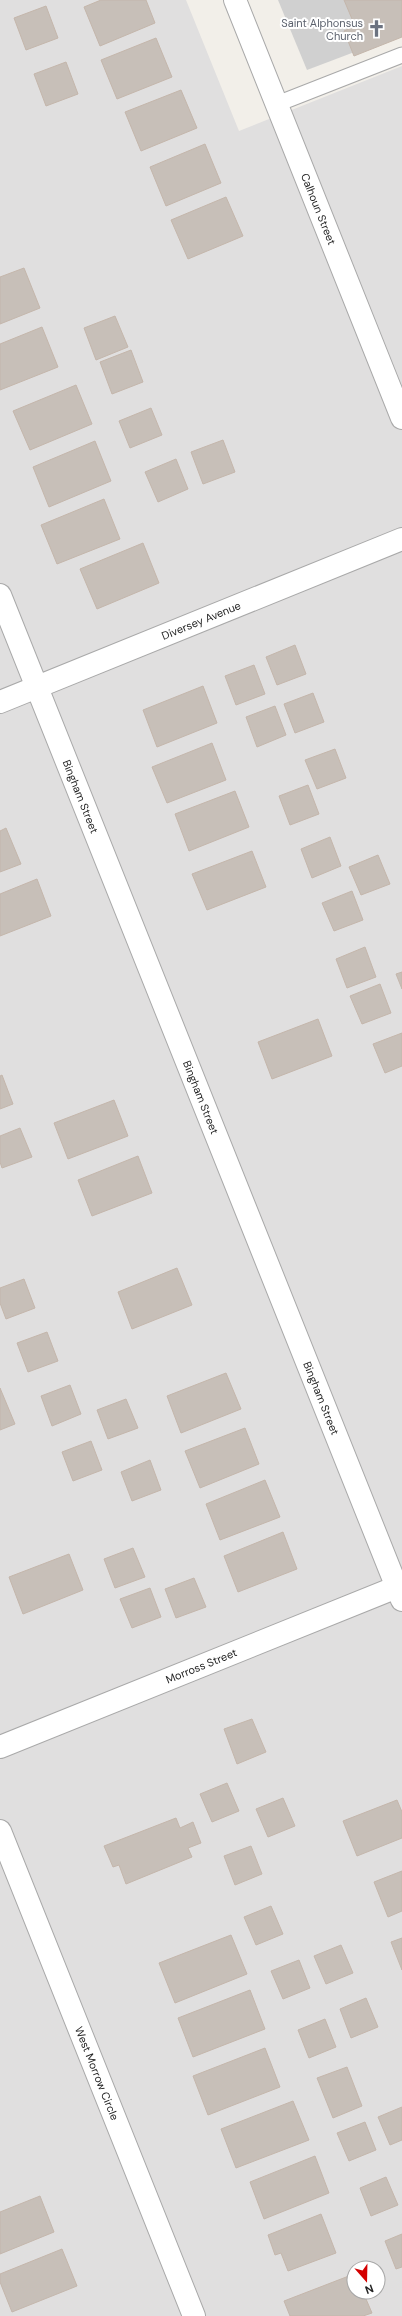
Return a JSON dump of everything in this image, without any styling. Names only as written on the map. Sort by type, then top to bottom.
[{"type":"street","name":"Calhoun Street","points":[[235,0],[402,418]]},
{"type":"street","name":"Diversey Avenue","points":[[0,702],[402,539]]},
{"type":"street","name":"Bingham Street","points":[[0,595],[400,1591]]},
{"type":"street","name":"Morross Street","points":[[0,1747],[400,1591]]},
{"type":"street","name":"West Morrow Circle","points":[[0,1831],[194,2316]]},
{"type":"lane","points":[[277,104],[402,55]]},
{"type":"shaded area","points":[[0,0],[186,0],[239,131],[402,66],[402,2316],[0,2316]]},
{"type":"shaded area","points":[[278,0],[402,0],[402,34],[307,70]]},
{"type":"building","points":[[101,0],[146,0],[155,23],[100,46],[84,7]]},
{"type":"building","name":"Saint Alphonsus Church","points":[[344,0],[402,0],[402,37],[354,56],[344,31],[355,26]]},
{"type":"building","points":[[46,6],[58,38],[26,50],[14,18]]},
{"type":"building","points":[[156,38],[172,77],[117,99],[101,60]]},
{"type":"building","points":[[66,62],[78,94],[46,106],[34,74]]},
{"type":"building","points":[[181,90],[197,128],[141,151],[125,112]]},
{"type":"building","points":[[205,144],[221,183],[166,206],[150,167]]},
{"type":"building","points":[[226,197],[243,236],[188,259],[171,220]]},
{"type":"building","points":[[24,268],[40,308],[0,324],[0,277]]},
{"type":"building","points":[[115,316],[128,347],[96,360],[84,328]]},
{"type":"building","points":[[42,327],[58,367],[0,390],[0,344]]},
{"type":"building","points":[[131,350],[143,382],[112,394],[100,362]]},
{"type":"building","points":[[76,385],[92,424],[30,450],[13,411]]},
{"type":"building","points":[[151,408],[162,435],[130,448],[119,421]]},
{"type":"building","points":[[223,440],[235,472],[203,484],[191,452]]},
{"type":"building","points":[[95,441],[111,481],[49,507],[33,467]]},
{"type":"building","points":[[176,459],[188,489],[158,502],[145,472]]},
{"type":"building","points":[[104,499],[120,539],[57,564],[41,525]]},
{"type":"building","points":[[143,543],[159,583],[97,609],[80,569]]},
{"type":"building","points":[[295,645],[306,674],[277,685],[266,657]]},
{"type":"building","points":[[254,665],[265,694],[236,705],[225,676]]},
{"type":"building","points":[[203,686],[217,723],[157,747],[143,710]]},
{"type":"building","points":[[313,693],[324,722],[295,733],[284,704]]},
{"type":"building","points":[[275,706],[286,735],[257,747],[246,717]]},
{"type":"building","points":[[212,743],[226,780],[167,803],[152,767]]},
{"type":"building","points":[[335,749],[346,778],[317,789],[305,760]]},
{"type":"building","points":[[308,785],[319,814],[290,825],[279,796]]},
{"type":"building","points":[[235,791],[249,827],[189,851],[175,814]]},
{"type":"building","points":[[6,828],[21,864],[0,872],[0,831]]},
{"type":"building","points":[[330,837],[341,866],[312,878],[301,849]]},
{"type":"building","points":[[252,851],[266,887],[207,910],[192,874]]},
{"type":"building","points":[[378,855],[390,884],[361,895],[349,867]]},
{"type":"building","points":[[37,879],[51,916],[0,936],[0,894]]},
{"type":"building","points":[[352,891],[363,920],[334,931],[322,903]]},
{"type":"building","points":[[365,947],[376,977],[347,988],[336,959]]},
{"type":"building","points":[[402,972],[402,989],[396,974]]},
{"type":"building","points":[[380,984],[391,1013],[362,1024],[350,996]]},
{"type":"building","points":[[318,1019],[332,1056],[272,1079],[258,1042]]},
{"type":"building","points":[[402,1033],[402,1066],[385,1073],[373,1044]]},
{"type":"building","points":[[2,1075],[13,1104],[0,1109],[0,1076]]},
{"type":"building","points":[[114,1100],[128,1136],[68,1159],[54,1123]]},
{"type":"building","points":[[20,1128],[32,1157],[2,1168],[0,1162],[0,1136]]},
{"type":"building","points":[[138,1156],[152,1193],[92,1216],[78,1180]]},
{"type":"building","points":[[177,1268],[192,1305],[132,1329],[118,1292]]},
{"type":"building","points":[[24,1279],[35,1308],[6,1319],[0,1303],[0,1288]]},
{"type":"building","points":[[47,1332],[58,1361],[28,1372],[17,1343]]},
{"type":"building","points":[[226,1373],[241,1409],[181,1433],[167,1396]]},
{"type":"building","points":[[70,1385],[81,1414],[52,1426],[41,1396]]},
{"type":"building","points":[[0,1388],[15,1424],[0,1430]]},
{"type":"building","points":[[126,1399],[138,1428],[108,1439],[97,1410]]},
{"type":"building","points":[[245,1428],[259,1464],[200,1488],[185,1451]]},
{"type":"building","points":[[91,1441],[102,1470],[73,1481],[62,1452]]},
{"type":"building","points":[[150,1460],[161,1490],[132,1501],[121,1472]]},
{"type":"building","points":[[265,1480],[280,1517],[220,1540],[206,1504]]},
{"type":"building","points":[[283,1532],[297,1569],[238,1592],[224,1556]]},
{"type":"building","points":[[133,1548],[145,1577],[115,1588],[104,1559]]},
{"type":"building","points":[[69,1554],[83,1590],[23,1614],[9,1577]]},
{"type":"building","points":[[194,1578],[206,1607],[176,1618],[165,1589]]},
{"type":"building","points":[[150,1588],[161,1617],[132,1628],[120,1599]]},
{"type":"building","points":[[252,1719],[266,1752],[237,1764],[224,1729]]},
{"type":"building","points":[[227,1783],[239,1811],[212,1822],[200,1794]]},
{"type":"building","points":[[283,1798],[295,1826],[268,1837],[256,1809]]},
{"type":"building","points":[[397,1800],[402,1812],[402,1838],[357,1856],[343,1821]]},
{"type":"building","points":[[176,1818],[180,1828],[193,1822],[201,1843],[188,1848],[192,1857],[126,1884],[119,1865],[113,1867],[104,1846]]},
{"type":"building","points":[[251,1846],[262,1874],[235,1885],[224,1856]]},
{"type":"building","points":[[402,1871],[402,1911],[388,1917],[374,1882]]},
{"type":"building","points":[[271,1906],[283,1934],[256,1945],[244,1917]]},
{"type":"building","points":[[231,1935],[247,1974],[175,2003],[159,1963]]},
{"type":"building","points":[[402,1938],[402,1970],[391,1942]]},
{"type":"building","points":[[341,1945],[353,1973],[326,1984],[314,1956]]},
{"type":"building","points":[[299,1960],[310,1988],[283,1999],[271,1971]]},
{"type":"building","points":[[250,1990],[265,2029],[193,2057],[178,2018]]},
{"type":"building","points":[[366,1998],[378,2027],[351,2038],[340,2009]]},
{"type":"building","points":[[325,2019],[336,2047],[309,2058],[298,2030]]},
{"type":"building","points":[[265,2048],[280,2087],[208,2115],[193,2076]]},
{"type":"building","points":[[347,2067],[362,2106],[333,2118],[317,2078]]},
{"type":"building","points":[[293,2101],[309,2140],[236,2168],[221,2129]]},
{"type":"building","points":[[402,2107],[402,2140],[390,2145],[378,2117]]},
{"type":"building","points":[[365,2122],[376,2150],[349,2161],[337,2133]]},
{"type":"building","points":[[315,2156],[329,2193],[264,2219],[250,2182]]},
{"type":"building","points":[[386,2177],[398,2205],[371,2216],[360,2188]]},
{"type":"building","points":[[40,2196],[54,2232],[0,2254],[0,2212]]},
{"type":"building","points":[[321,2214],[336,2253],[288,2271],[281,2253],[275,2255],[268,2235]]},
{"type":"building","points":[[402,2234],[402,2267],[396,2269],[385,2241]]},
{"type":"building","points":[[62,2249],[77,2286],[12,2312],[0,2282],[0,2274]]},
{"type":"building","points":[[346,2277],[346,2300],[366,2300],[372,2313],[363,2316],[290,2316],[284,2301]]},
{"type":"place","name":"Saint Alphonsus Church","points":[[376,29]]}]
